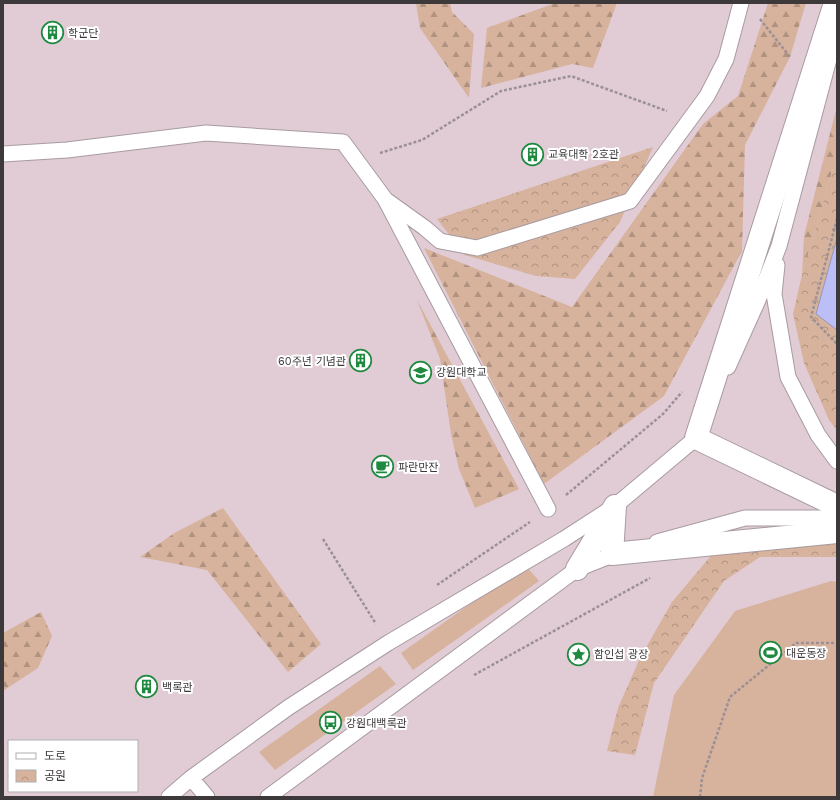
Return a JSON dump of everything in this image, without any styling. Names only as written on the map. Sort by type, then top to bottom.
[{"type":"street","points":[[835,3],[700,440],[837,506]]},
{"type":"street","points":[[615,506],[612,554],[837,532]]},
{"type":"lane","points":[[385,199],[425,228],[440,241],[477,248],[630,201],[707,96],[726,59],[741,3]]},
{"type":"lane","points":[[169,797],[191,778],[289,707],[388,643],[564,539],[615,506],[700,440],[758,300],[778,246],[837,30]]},
{"type":"lane","points":[[3,154],[67,150],[206,133],[344,142],[385,199],[548,509]]},
{"type":"lane","points":[[778,246],[774,294],[788,376],[818,435],[837,461]]},
{"type":"lane","points":[[577,569],[615,506]]},
{"type":"lane","points":[[268,797],[577,569],[612,554],[745,518],[837,518]]},
{"type":"lane","points":[[191,778],[206,797]]},
{"type":"path","points":[[741,3],[762,22],[790,57],[825,74]]},
{"type":"path","points":[[356,160],[422,140],[501,91],[571,76],[690,120]]},
{"type":"path","points":[[837,219],[811,317],[837,344]]},
{"type":"path","points":[[548,509],[662,414],[684,390]]},
{"type":"path","points":[[323,539],[388,643]]},
{"type":"path","points":[[471,677],[652,577]]},
{"type":"path","points":[[700,797],[702,778],[730,697],[796,643],[837,643]]},
{"type":"shaded area","name":"강원대학교","points":[[3,3],[837,3],[837,797],[3,797]]},
{"type":"green space","points":[[416,3],[450,3],[452,12],[474,34],[469,98],[420,28]]},
{"type":"green space","points":[[555,3],[617,3],[593,68],[572,64],[481,88],[487,28]]},
{"type":"green space","points":[[768,3],[806,3],[790,57],[745,145],[742,251],[664,396],[544,484],[424,248],[572,307],[703,124],[738,96]]},
{"type":"green space","points":[[837,106],[837,155],[802,275],[804,236]]},
{"type":"green space","points":[[653,147],[620,222],[575,279],[536,276],[465,255],[437,219]]},
{"type":"green space","points":[[837,155],[837,430],[829,420],[804,363],[793,314],[802,275]]},
{"type":"green space","points":[[417,300],[519,489],[475,508],[459,469],[451,434],[440,359]]},
{"type":"green space","points":[[223,508],[321,644],[288,672],[207,570],[140,557],[176,532]]},
{"type":"green space","points":[[837,534],[837,557],[760,557],[724,581],[654,683],[635,755],[607,751],[618,708],[640,658],[672,602],[714,552]]},
{"type":"green space","points":[[525,565],[539,581],[413,670],[401,653]]},
{"type":"green space","name":"대운동장","points":[[831,581],[837,582],[837,797],[653,797],[674,695],[735,611]]},
{"type":"green space","points":[[41,612],[52,636],[38,668],[3,691],[3,633]]},
{"type":"green space","points":[[380,666],[396,684],[275,770],[259,752]]},
{"type":"water","points":[[837,238],[837,330],[816,314]]},
{"type":"place","name":"학군단","points":[[52,33]]},
{"type":"place","name":"교육대학 2호관","points":[[533,154]]},
{"type":"place","name":"60주년 기념관","points":[[361,361]]},
{"type":"place","name":"강원대학교","points":[[420,372]]},
{"type":"place","name":"파란만잔","points":[[383,467]]},
{"type":"place","name":"대운동장","points":[[771,653]]},
{"type":"place","name":"함인섭 광장","points":[[578,654]]},
{"type":"place","name":"백록관","points":[[146,687]]},
{"type":"place","name":"강원대백록관","points":[[330,723]]}]
